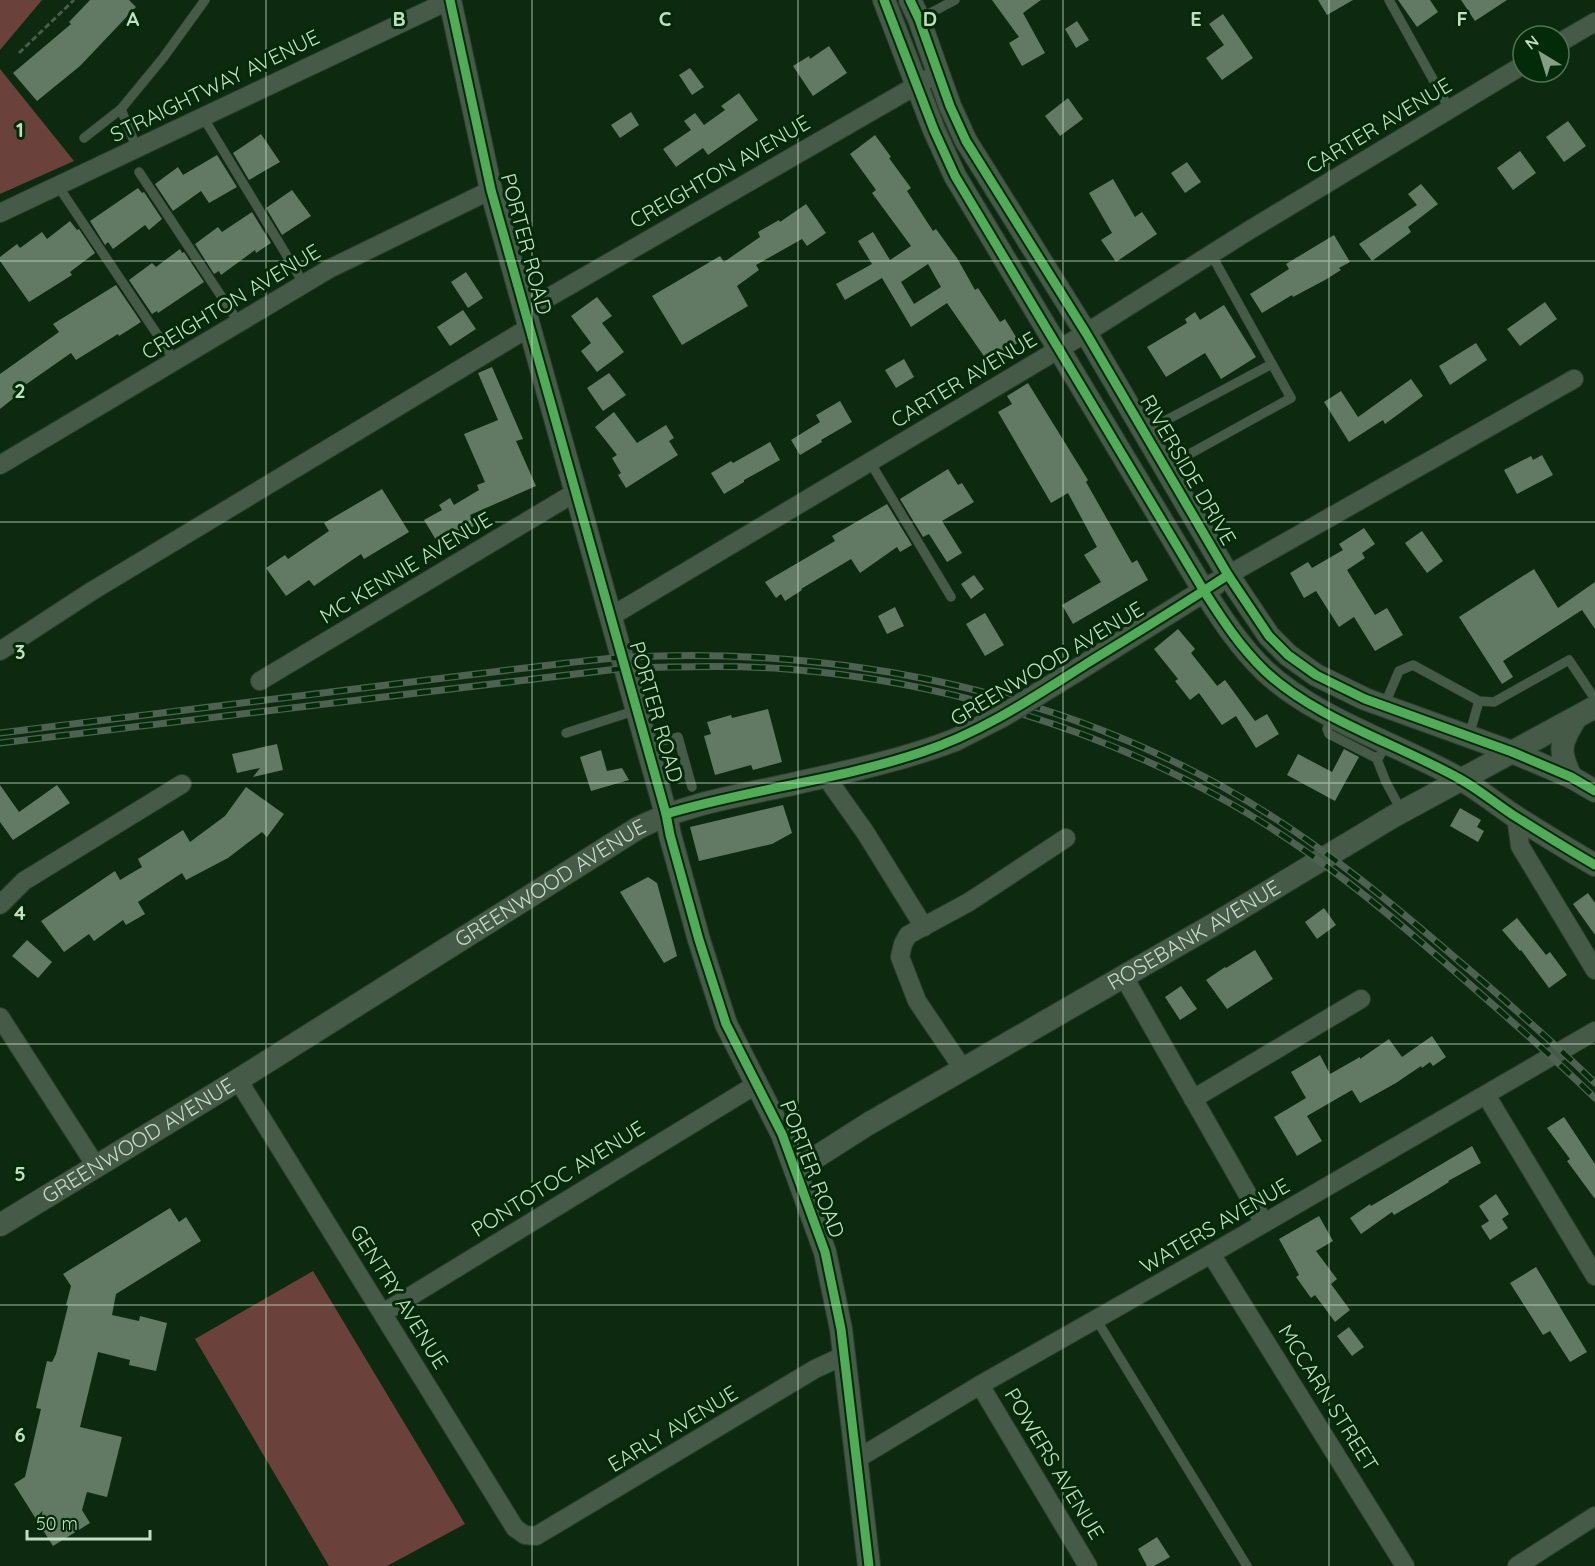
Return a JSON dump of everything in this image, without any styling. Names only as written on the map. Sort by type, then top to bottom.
[{"type":"street","name":"STRAIGHTWAY AVENUE","points":[[0,213],[450,0]]},
{"type":"street","name":"PORTER ROAD","points":[[450,0],[491,190],[647,745],[699,940],[726,1024],[782,1134],[825,1252],[841,1329],[869,1566]]},
{"type":"street","points":[[884,0],[934,130],[955,176],[1204,591],[1246,652],[1266,672],[1318,709],[1378,745],[1462,780],[1595,865]]},
{"type":"street","name":"RIVERSIDE DRIVE","points":[[915,9],[950,106],[966,141],[1086,333],[1154,427],[1228,575],[1269,636],[1288,655],[1316,675],[1365,699],[1512,752],[1571,777],[1595,791]]},
{"type":"street","points":[[1571,37],[1595,22]]},
{"type":"street","name":"CARTER AVENUE","points":[[610,617],[1060,349],[1210,254],[1511,72]]},
{"type":"street","name":"CREIGHTON AVENUE","points":[[0,651],[527,319],[938,73]]},
{"type":"street","name":"CREIGHTON AVENUE","points":[[0,465],[329,269],[491,190]]},
{"type":"street","name":"GREENWOOD AVENUE","points":[[0,1225],[238,1080],[638,828],[666,814],[696,805],[826,777],[921,753],[955,740],[1004,715],[1228,575],[1574,379]]},
{"type":"street","points":[[1119,447],[1154,427]]},
{"type":"street","name":"MC KENNIE AVENUE","points":[[260,681],[576,492]]},
{"type":"street","points":[[1378,745],[1384,706]]},
{"type":"street","points":[[1571,777],[1562,758],[1564,737],[1585,712]]},
{"type":"street","name":"ROSEBANK AVENUE","points":[[796,1170],[868,1124],[1124,977],[1403,812],[1585,712]]},
{"type":"street","points":[[826,777],[865,832],[924,927]]},
{"type":"street","points":[[0,905],[24,881],[182,784]]},
{"type":"street","points":[[1516,816],[1520,846],[1592,960]]},
{"type":"street","points":[[963,1069],[917,1001],[900,957],[903,944],[908,935],[969,902],[1066,838]]},
{"type":"street","points":[[1124,977],[1264,1223]]},
{"type":"street","points":[[1193,1099],[1360,999]]},
{"type":"street","points":[[0,1017],[96,1166]]},
{"type":"street","name":"WATERS AVENUE","points":[[857,1459],[980,1385],[1593,1036]]},
{"type":"street","name":"GENTRY AVENUE","points":[[238,1080],[515,1528],[525,1534]]},
{"type":"street","name":"PONTOTOC AVENUE","points":[[383,1313],[757,1084]]},
{"type":"street","points":[[1486,1095],[1595,1276]]},
{"type":"street","name":"MCCARN STREET","points":[[1211,1254],[1405,1566]]},
{"type":"street","name":"EARLY AVENUE","points":[[525,1534],[536,1536],[815,1370],[843,1356]]},
{"type":"street","name":"POWERS AVENUE","points":[[980,1385],[1089,1566]]},
{"type":"street","points":[[1517,1566],[1595,1516]]},
{"type":"lane","points":[[84,138],[121,109],[206,0]]},
{"type":"lane","points":[[915,9],[955,0]]},
{"type":"lane","points":[[1389,0],[1450,110]]},
{"type":"lane","points":[[121,109],[137,149]]},
{"type":"lane","points":[[203,117],[304,284]]},
{"type":"lane","points":[[139,172],[239,323]]},
{"type":"lane","points":[[58,186],[175,361]]},
{"type":"lane","points":[[1210,254],[1292,398],[1184,458],[1154,427],[1272,364]]},
{"type":"lane","points":[[870,462],[951,597]]},
{"type":"lane","points":[[1384,706],[1399,672],[1413,665],[1479,701],[1494,702],[1569,660],[1595,699]]},
{"type":"lane","points":[[1468,736],[1479,701]]},
{"type":"lane","points":[[566,733],[637,710]]},
{"type":"lane","points":[[647,745],[678,737],[692,787]]},
{"type":"lane","points":[[1378,745],[1390,791],[1403,812]]},
{"type":"lane","points":[[1096,1319],[1247,1566]]},
{"type":"path","points":[[19,53],[74,0]]},
{"type":"shaded area","points":[[0,0],[42,0],[0,50]]},
{"type":"shaded area","points":[[0,69],[74,161],[0,194]]},
{"type":"shaded area","points":[[313,1271],[465,1524],[387,1566],[329,1566],[195,1339]]},
{"type":"building","points":[[90,0],[129,0],[136,7],[80,66],[37,101],[13,73],[71,24],[69,22]]},
{"type":"building","points":[[992,0],[1041,0],[1023,13],[1045,53],[1022,66],[1009,43],[1019,37]]},
{"type":"building","points":[[1318,0],[1353,0],[1327,15]]},
{"type":"building","points":[[1398,0],[1430,0],[1438,12],[1417,27]]},
{"type":"building","points":[[1461,0],[1507,0],[1475,21]]},
{"type":"building","points":[[1223,14],[1253,58],[1222,80],[1206,58],[1224,45],[1209,24]]},
{"type":"building","points":[[1077,21],[1089,40],[1076,48],[1065,29]]},
{"type":"building","points":[[829,46],[847,73],[813,96],[793,66],[809,56],[810,59]]},
{"type":"building","points":[[690,68],[704,87],[692,95],[679,75]]},
{"type":"building","points":[[739,93],[758,120],[708,155],[703,148],[676,167],[663,149],[691,130],[684,121],[695,113],[704,125],[725,110],[721,106]]},
{"type":"building","points":[[1068,98],[1083,119],[1060,136],[1045,116]]},
{"type":"building","points":[[631,112],[639,125],[620,138],[611,125]]},
{"type":"building","points":[[1568,121],[1586,146],[1564,162],[1546,137]]},
{"type":"building","points":[[261,134],[280,162],[249,180],[233,153]]},
{"type":"building","points":[[875,135],[911,188],[907,191],[933,231],[936,229],[957,258],[975,290],[978,288],[1000,322],[1005,319],[1019,342],[988,362],[947,303],[911,327],[882,278],[845,300],[836,284],[872,264],[858,241],[873,232],[890,260],[911,246],[872,193],[876,190],[850,154]],"holes":[[[928,264],[941,287],[914,304],[901,282]]]},
{"type":"building","points":[[1520,151],[1536,173],[1513,190],[1497,168]]},
{"type":"building","points":[[217,155],[237,187],[209,203],[201,191],[173,211],[155,184],[178,167],[183,175]]},
{"type":"building","points":[[1187,162],[1201,182],[1185,193],[1171,173]]},
{"type":"building","points":[[1113,179],[1135,217],[1142,212],[1157,234],[1116,262],[1101,240],[1112,233],[1089,193]]},
{"type":"building","points":[[1421,184],[1438,204],[1408,227],[1411,232],[1372,261],[1359,244],[1417,205],[1408,194]]},
{"type":"building","points":[[138,188],[142,193],[144,192],[162,219],[149,230],[145,225],[113,249],[108,242],[105,245],[90,221]]},
{"type":"building","points":[[292,190],[311,216],[282,235],[266,208]]},
{"type":"building","points":[[806,204],[826,233],[807,246],[802,239],[756,265],[759,270],[737,286],[748,306],[682,345],[652,296],[720,256],[724,262],[760,237],[758,232],[779,220],[780,222]]},
{"type":"building","points":[[252,212],[271,243],[256,253],[255,250],[221,275],[219,271],[214,274],[195,244],[218,227],[222,232]]},
{"type":"building","points":[[70,221],[77,230],[79,229],[95,253],[70,272],[72,275],[29,302],[0,261],[0,257],[17,244],[20,248],[42,232],[47,239]]},
{"type":"building","points":[[1334,235],[1350,262],[1325,280],[1293,297],[1292,295],[1262,313],[1250,294],[1289,269],[1286,264]]},
{"type":"building","points":[[180,249],[204,282],[158,313],[157,311],[152,314],[129,280],[152,263],[156,267]]},
{"type":"building","points":[[466,272],[483,298],[468,308],[451,282]]},
{"type":"building","points":[[116,285],[141,322],[76,360],[71,353],[18,390],[20,393],[0,409],[0,374],[59,332],[53,324]]},
{"type":"building","points":[[597,297],[612,316],[602,323],[624,352],[597,372],[581,351],[591,343],[571,316]]},
{"type":"building","points":[[1545,302],[1557,319],[1520,346],[1507,329]]},
{"type":"building","points":[[1224,305],[1256,357],[1221,379],[1205,353],[1166,377],[1147,347],[1187,323],[1185,319],[1195,312],[1200,320]]},
{"type":"building","points":[[463,310],[476,329],[450,346],[437,327]]},
{"type":"building","points":[[1476,343],[1487,360],[1450,385],[1439,366]]},
{"type":"building","points":[[904,359],[914,377],[896,388],[885,370]]},
{"type":"building","points":[[492,367],[523,439],[516,441],[536,486],[470,515],[476,525],[452,538],[449,532],[436,540],[424,520],[442,510],[439,505],[450,498],[454,505],[479,490],[477,485],[485,482],[464,434],[498,420],[478,373]]},
{"type":"building","points":[[609,373],[626,395],[603,411],[587,388]]},
{"type":"building","points":[[1411,379],[1423,396],[1385,424],[1383,420],[1349,442],[1324,402],[1341,391],[1358,417]]},
{"type":"building","points":[[1028,383],[1088,480],[1086,482],[1132,563],[1137,560],[1148,580],[1073,624],[1062,605],[1101,582],[1084,555],[1097,547],[1068,493],[1051,503],[998,412],[1012,404],[1007,396]]},
{"type":"building","points":[[840,401],[852,422],[800,455],[791,440],[820,422],[816,415]]},
{"type":"building","points":[[614,412],[637,443],[666,425],[674,438],[669,441],[678,455],[626,488],[618,475],[621,473],[612,458],[617,455],[595,427]]},
{"type":"building","points":[[770,442],[780,460],[724,494],[711,473]]},
{"type":"building","points":[[1542,455],[1553,475],[1517,494],[1504,470],[1531,456],[1533,460]]},
{"type":"building","points":[[948,469],[958,485],[962,483],[974,502],[942,521],[962,553],[947,562],[929,534],[923,537],[900,499]]},
{"type":"building","points":[[382,489],[409,532],[364,559],[361,554],[314,586],[309,580],[286,596],[266,568],[285,555],[288,559],[329,531],[324,523]]},
{"type":"building","points":[[887,504],[912,545],[900,552],[897,547],[860,573],[851,559],[785,601],[781,594],[776,598],[765,582],[835,541],[832,536]]},
{"type":"building","points":[[1364,528],[1375,544],[1362,553],[1365,558],[1347,570],[1375,615],[1387,608],[1403,635],[1375,651],[1354,617],[1339,627],[1316,591],[1304,598],[1290,573],[1308,562],[1312,568],[1343,550],[1339,544]]},
{"type":"building","points":[[1422,531],[1443,561],[1427,573],[1405,543]]},
{"type":"building","points":[[1534,569],[1558,608],[1595,582],[1595,629],[1582,610],[1503,661],[1513,677],[1502,684],[1459,617]]},
{"type":"building","points":[[974,575],[984,589],[971,599],[961,584]]},
{"type":"building","points":[[895,607],[904,626],[887,634],[878,616]]},
{"type":"building","points":[[985,613],[1004,645],[985,656],[966,624]]},
{"type":"building","points":[[1178,629],[1195,649],[1191,653],[1217,686],[1225,680],[1255,721],[1267,714],[1279,734],[1256,748],[1236,716],[1222,725],[1199,693],[1190,700],[1175,681],[1178,679],[1154,649]]},
{"type":"building","points":[[768,709],[782,762],[753,770],[751,765],[715,775],[704,736],[711,734],[707,722],[731,715],[732,718]]},
{"type":"building","points":[[277,744],[283,770],[253,777],[260,768],[237,773],[232,754]]},
{"type":"building","points":[[1344,749],[1359,757],[1335,801],[1287,775],[1298,754],[1332,772]]},
{"type":"building","points":[[601,750],[607,771],[622,768],[629,780],[591,791],[580,757]]},
{"type":"building","points":[[0,785],[19,812],[57,785],[70,803],[13,840],[0,822]]},
{"type":"building","points":[[246,787],[284,814],[267,837],[262,832],[228,858],[186,880],[182,873],[138,902],[145,914],[126,925],[123,920],[94,941],[89,934],[64,952],[41,921],[115,871],[120,880],[142,867],[138,859],[183,830],[190,842],[225,816]]},
{"type":"building","points":[[783,805],[792,833],[772,844],[699,861],[690,827]]},
{"type":"building","points":[[1460,808],[1481,820],[1477,827],[1484,831],[1478,842],[1450,826]]},
{"type":"building","points":[[648,877],[657,883],[677,956],[664,963],[620,892]]},
{"type":"building","points":[[1588,893],[1595,903],[1595,935],[1573,904]]},
{"type":"building","points":[[1324,908],[1336,925],[1317,939],[1305,922]]},
{"type":"building","points":[[1517,918],[1546,955],[1550,952],[1567,975],[1549,988],[1521,950],[1502,930]]},
{"type":"building","points":[[27,940],[52,962],[38,978],[12,956]]},
{"type":"building","points":[[1255,950],[1273,979],[1227,1009],[1206,980]]},
{"type":"building","points":[[1181,986],[1197,1009],[1180,1020],[1165,997]]},
{"type":"building","points":[[1432,1036],[1446,1057],[1433,1066],[1430,1062],[1422,1068],[1421,1066],[1360,1103],[1352,1090],[1307,1116],[1322,1141],[1297,1156],[1274,1117],[1306,1098],[1291,1072],[1320,1055],[1330,1074],[1360,1057],[1360,1059],[1389,1039],[1402,1057]]},
{"type":"building","points":[[1564,1117],[1595,1164],[1595,1199],[1567,1161],[1570,1159],[1547,1128]]},
{"type":"building","points":[[1472,1146],[1481,1163],[1428,1195],[1394,1215],[1392,1212],[1361,1234],[1350,1218],[1370,1204],[1371,1206]]},
{"type":"building","points":[[1496,1194],[1509,1214],[1502,1219],[1508,1228],[1490,1240],[1481,1226],[1489,1221],[1479,1206]]},
{"type":"building","points":[[170,1208],[179,1222],[186,1217],[201,1241],[116,1294],[112,1315],[139,1321],[140,1316],[167,1323],[156,1371],[129,1365],[130,1360],[98,1352],[80,1427],[122,1437],[107,1497],[87,1492],[82,1510],[90,1523],[53,1546],[14,1484],[25,1477],[41,1409],[36,1408],[47,1361],[52,1362],[56,1354],[68,1306],[66,1305],[71,1286],[63,1274]]},
{"type":"building","points":[[1319,1216],[1333,1241],[1316,1251],[1337,1279],[1331,1284],[1350,1310],[1335,1322],[1315,1295],[1311,1298],[1296,1277],[1299,1275],[1279,1239]]},
{"type":"building","points":[[1536,1267],[1587,1352],[1570,1362],[1550,1331],[1543,1335],[1510,1283]]},
{"type":"building","points":[[1349,1327],[1364,1347],[1352,1356],[1337,1336]]},
{"type":"building","points":[[1157,1537],[1170,1557],[1154,1566],[1147,1566],[1138,1549]]},
{"type":"railway","points":[[0,733],[629,657],[706,656],[783,659],[859,667],[935,681],[1010,699],[1083,723],[1154,752],[1255,806],[1316,846],[1403,914],[1529,1021],[1595,1083]]},
{"type":"railway","points":[[0,743],[626,668],[786,669],[898,683],[953,695],[1062,727],[1115,747],[1217,796],[1282,835],[1373,902],[1512,1021],[1595,1098]]},
{"type":"cycle path","points":[[450,0],[491,190],[666,814],[699,940],[726,1024],[782,1134],[825,1252],[841,1329],[869,1566]]},
{"type":"cycle path","points":[[884,0],[934,130],[955,176],[1204,591],[1247,652],[1285,688],[1308,703],[1460,779],[1513,815],[1595,865]]},
{"type":"cycle path","points":[[910,0],[950,106],[966,141],[1086,333],[1228,575],[1269,636],[1288,655],[1316,675],[1365,699],[1512,752],[1571,777],[1595,791]]},
{"type":"cycle path","points":[[666,814],[891,762],[944,744],[986,725],[1027,701],[1228,575]]}]
